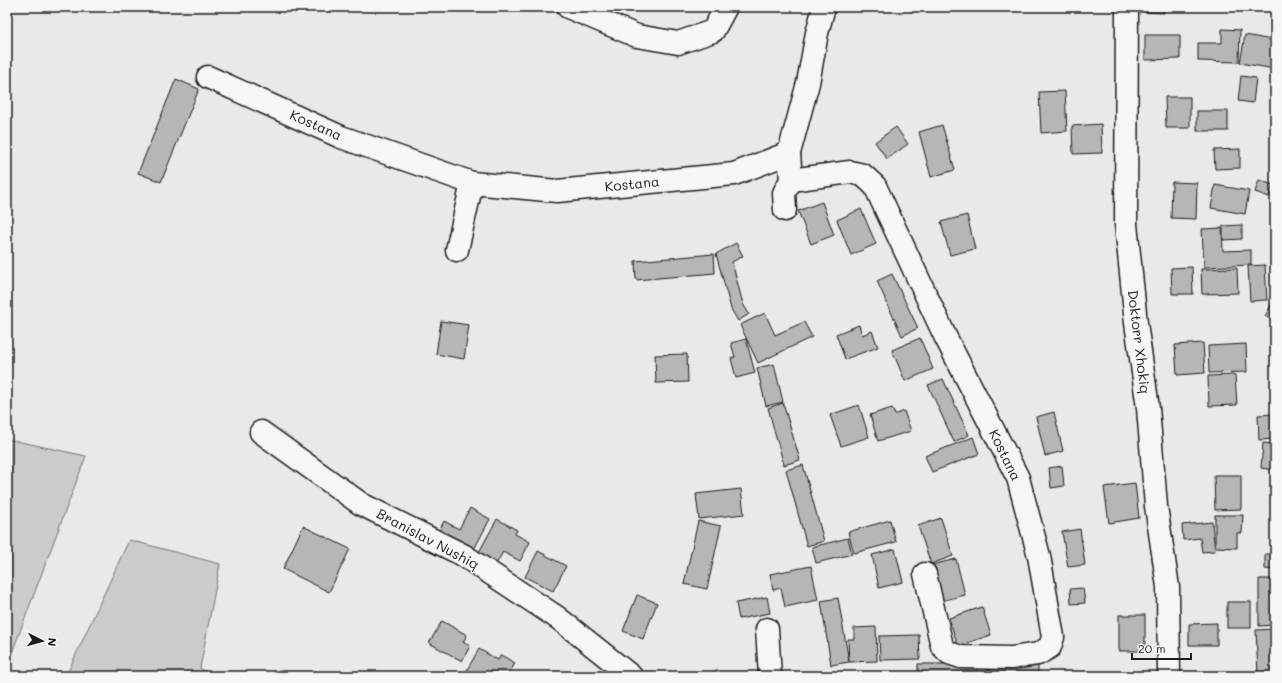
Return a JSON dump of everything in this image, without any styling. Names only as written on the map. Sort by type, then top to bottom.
[{"type":"street","points":[[568,7],[637,36],[678,43],[713,31],[726,7]]},
{"type":"street","points":[[785,210],[784,193],[791,180],[789,153],[808,83],[817,33],[824,7]]},
{"type":"street","name":"Doktorr Xhokiq","points":[[1127,7],[1126,224],[1136,323],[1148,408],[1156,506],[1168,587],[1169,676]]},
{"type":"street","name":"Kostana","points":[[208,76],[341,137],[472,183],[557,191],[734,174],[789,153]]},
{"type":"street","name":"Kostana","points":[[791,180],[850,172],[863,175],[875,186],[944,336],[1018,478],[1040,563],[1053,637],[1050,647],[1038,654],[1012,658],[961,657],[949,653],[942,646],[926,574]]},
{"type":"street","points":[[457,250],[472,183]]},
{"type":"street","name":"Branislav Nushiq","points":[[261,432],[361,504],[463,555],[558,618],[631,676]]},
{"type":"street","points":[[767,629],[770,676]]},
{"type":"shaded area","points":[[7,439],[86,456],[7,666]]},
{"type":"shaded area","points":[[129,540],[220,564],[200,668],[213,676],[66,676]]},
{"type":"building","points":[[1145,7],[1164,7],[1164,13],[1144,12]]},
{"type":"building","points":[[1222,29],[1240,30],[1239,62],[1198,61],[1198,43],[1222,43]]},
{"type":"building","points":[[1145,35],[1180,35],[1180,59],[1145,60]]},
{"type":"building","points":[[1245,35],[1272,40],[1271,50],[1275,51],[1275,69],[1240,63]]},
{"type":"building","points":[[1241,76],[1256,78],[1253,103],[1238,101]]},
{"type":"building","points":[[176,79],[199,89],[161,182],[138,173]]},
{"type":"building","points":[[1065,91],[1067,131],[1041,133],[1039,92]]},
{"type":"building","points":[[1165,97],[1190,97],[1190,128],[1166,128]]},
{"type":"building","points":[[1197,111],[1228,111],[1228,131],[1197,131]]},
{"type":"building","points":[[1101,124],[1102,153],[1073,154],[1072,126]]},
{"type":"building","points":[[942,125],[955,170],[931,177],[919,132]]},
{"type":"building","points":[[896,127],[908,144],[887,159],[875,142]]},
{"type":"building","points":[[1240,149],[1240,168],[1215,169],[1214,150]]},
{"type":"building","points":[[1259,180],[1273,185],[1269,197],[1255,192]]},
{"type":"building","points":[[1172,182],[1197,183],[1196,219],[1171,218]]},
{"type":"building","points":[[1215,185],[1249,191],[1245,214],[1211,208]]},
{"type":"building","points":[[822,202],[834,235],[811,244],[798,211]]},
{"type":"building","points":[[861,209],[876,244],[851,255],[837,220]]},
{"type":"building","points":[[967,215],[975,249],[950,255],[941,222]]},
{"type":"building","points":[[1242,225],[1242,239],[1223,240],[1223,226]]},
{"type":"building","points":[[1222,228],[1223,251],[1251,250],[1251,265],[1204,267],[1202,229]]},
{"type":"building","points":[[736,243],[743,256],[732,262],[743,304],[749,314],[738,321],[731,309],[716,254]]},
{"type":"building","points":[[714,254],[715,273],[636,280],[635,261]]},
{"type":"building","points":[[1265,265],[1267,300],[1250,301],[1248,266]]},
{"type":"building","points":[[1192,267],[1193,294],[1172,294],[1171,268]]},
{"type":"building","points":[[1237,268],[1238,293],[1202,294],[1201,269]]},
{"type":"building","points":[[892,274],[918,328],[902,336],[877,281]]},
{"type":"building","points":[[1273,302],[1275,304],[1275,322],[1265,316]]},
{"type":"building","points":[[765,313],[775,335],[804,322],[812,337],[758,363],[740,325]]},
{"type":"building","points":[[441,321],[469,325],[464,359],[436,354]]},
{"type":"building","points":[[859,325],[862,335],[872,331],[878,347],[845,359],[836,334]]},
{"type":"building","points":[[920,338],[933,369],[905,381],[892,350]]},
{"type":"building","points":[[746,339],[755,373],[736,378],[731,358],[735,357],[731,343]]},
{"type":"building","points":[[1203,343],[1205,373],[1177,375],[1175,345]]},
{"type":"building","points":[[1246,344],[1247,372],[1209,373],[1208,346]]},
{"type":"building","points":[[687,354],[688,382],[656,383],[655,355]]},
{"type":"building","points":[[774,364],[783,402],[766,406],[757,368]]},
{"type":"building","points":[[1235,375],[1237,405],[1209,406],[1208,376]]},
{"type":"building","points":[[943,379],[969,435],[954,442],[928,385]]},
{"type":"building","points":[[783,403],[800,460],[784,465],[768,408]]},
{"type":"building","points":[[859,405],[869,437],[841,446],[830,415]]},
{"type":"building","points":[[892,408],[895,415],[904,411],[911,431],[878,441],[870,415]]},
{"type":"building","points":[[1054,412],[1063,451],[1045,456],[1036,417]]},
{"type":"building","points":[[1273,414],[1274,439],[1259,440],[1258,415]]},
{"type":"building","points":[[973,437],[979,454],[932,472],[925,456]]},
{"type":"building","points":[[1263,443],[1275,444],[1274,470],[1261,468]]},
{"type":"building","points":[[803,465],[824,541],[807,546],[786,470]]},
{"type":"building","points":[[1062,466],[1064,486],[1051,488],[1049,468]]},
{"type":"building","points":[[1214,475],[1241,475],[1241,509],[1215,510]]},
{"type":"building","points":[[1135,483],[1139,518],[1109,523],[1104,487]]},
{"type":"building","points":[[741,489],[744,514],[699,519],[696,494]]},
{"type":"building","points":[[470,508],[490,519],[472,553],[437,535],[444,521],[459,529]]},
{"type":"building","points":[[1215,515],[1243,515],[1242,533],[1237,533],[1237,548],[1215,547]]},
{"type":"building","points":[[941,518],[953,556],[931,564],[918,526]]},
{"type":"building","points":[[497,519],[517,530],[515,534],[530,542],[520,561],[503,552],[496,564],[478,554]]},
{"type":"building","points":[[890,520],[896,542],[854,553],[848,532]]},
{"type":"building","points":[[698,521],[721,526],[707,589],[684,584]]},
{"type":"building","points":[[1212,522],[1215,551],[1202,552],[1200,538],[1183,540],[1182,525]]},
{"type":"building","points":[[303,526],[350,549],[329,592],[283,569]]},
{"type":"building","points":[[1080,529],[1085,565],[1068,567],[1062,532]]},
{"type":"building","points":[[848,538],[852,554],[816,563],[812,547]]},
{"type":"building","points":[[895,549],[903,582],[879,588],[872,555]]},
{"type":"building","points":[[538,551],[566,566],[553,591],[525,577]]},
{"type":"building","points":[[1265,554],[1275,554],[1275,570],[1265,569]]},
{"type":"building","points":[[956,559],[965,595],[941,601],[932,565]]},
{"type":"building","points":[[811,566],[818,600],[785,607],[781,588],[773,590],[770,574]]},
{"type":"building","points":[[1259,579],[1275,579],[1275,625],[1259,626]]},
{"type":"building","points":[[1083,588],[1085,603],[1071,604],[1070,589]]},
{"type":"building","points":[[637,595],[657,603],[643,639],[623,631]]},
{"type":"building","points":[[767,597],[770,613],[739,619],[736,603]]},
{"type":"building","points":[[838,598],[849,662],[831,665],[821,601]]},
{"type":"building","points":[[1227,602],[1251,602],[1251,628],[1227,628]]},
{"type":"building","points":[[982,607],[991,635],[958,646],[949,618]]},
{"type":"building","points":[[1119,615],[1145,615],[1145,651],[1119,651]]},
{"type":"building","points":[[442,621],[467,635],[463,642],[470,646],[462,661],[429,643]]},
{"type":"building","points":[[1217,623],[1217,645],[1189,645],[1189,624]]},
{"type":"building","points":[[876,627],[877,661],[849,662],[848,639],[854,639],[854,628]]},
{"type":"building","points":[[1275,629],[1275,676],[1258,676],[1256,630]]},
{"type":"building","points":[[919,635],[920,659],[880,660],[879,636]]},
{"type":"building","points":[[479,649],[498,660],[501,655],[515,663],[508,676],[477,676],[467,670]]},
{"type":"building","points":[[918,664],[975,664],[973,676],[918,676]]},
{"type":"building","points":[[977,664],[1038,665],[1038,676],[976,676]]}]
